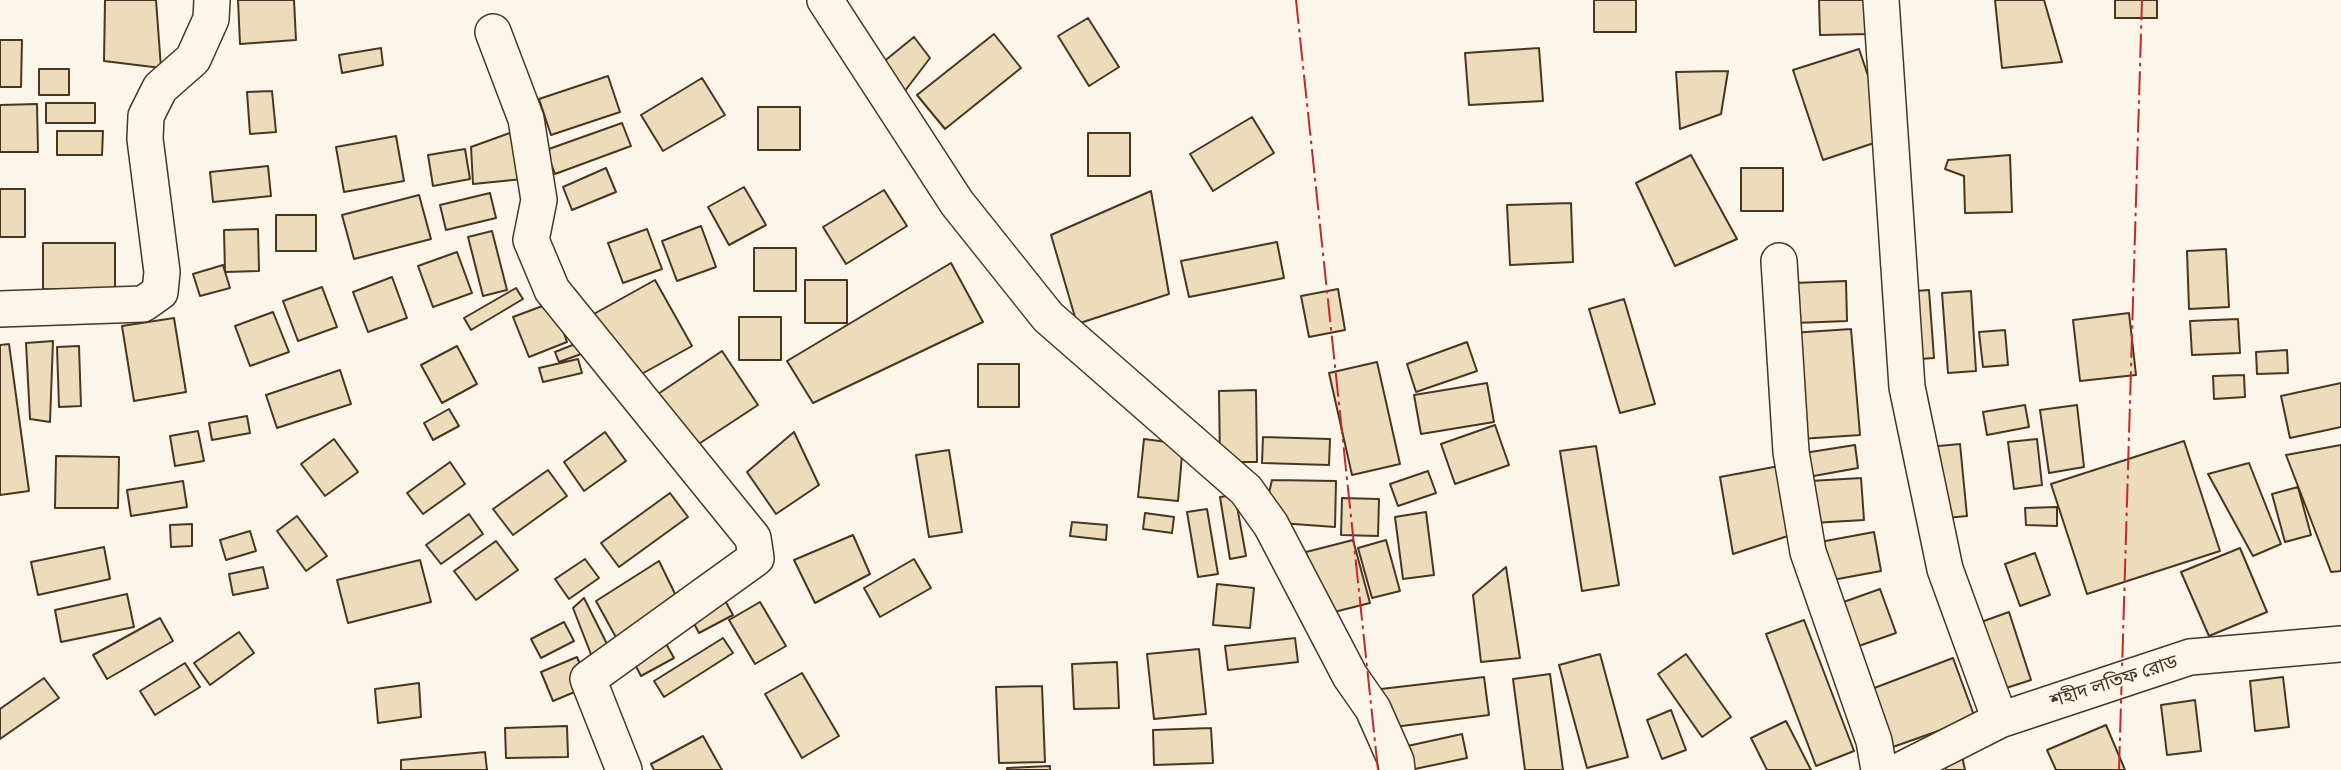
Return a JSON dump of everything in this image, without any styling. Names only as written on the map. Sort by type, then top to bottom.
[{"type":"street","points":[[0,309],[143,304],[160,292],[162,272],[145,139],[146,116],[160,88],[193,59],[211,19],[212,0]]},
{"type":"street","points":[[825,0],[957,203],[1048,317],[1246,490],[1272,525],[1350,676],[1373,709],[1396,761],[1397,770]]},
{"type":"street","points":[[1881,0],[1907,387],[1945,569],[2000,720]]},
{"type":"street","points":[[493,32],[526,119],[539,200],[531,240],[552,290],[753,538],[755,558],[588,679],[624,770]]},
{"type":"street","points":[[1779,261],[1791,452],[1808,552],[1874,741],[1879,770]]},
{"type":"street","name":"শহীদ লতিফ রোড","points":[[1901,770],[2000,720],[2190,657],[2341,644]]},
{"type":"building","points":[[105,0],[156,0],[161,68],[104,61]]},
{"type":"building","points":[[238,0],[294,0],[296,40],[240,44]]},
{"type":"building","points":[[1594,0],[1636,0],[1636,32],[1594,32]]},
{"type":"building","points":[[1819,0],[1869,0],[1870,34],[1820,35]]},
{"type":"building","points":[[1995,0],[2044,0],[2062,62],[2002,68]]},
{"type":"building","points":[[2115,0],[2157,0],[2157,18],[2115,18]]},
{"type":"building","points":[[1088,18],[1119,67],[1089,86],[1058,36]]},
{"type":"building","points":[[994,34],[1021,68],[945,129],[917,95]]},
{"type":"building","points":[[914,37],[930,58],[898,100],[882,63]]},
{"type":"building","points":[[0,40],[22,40],[21,87],[0,87]]},
{"type":"building","points":[[381,48],[383,65],[342,73],[339,55]]},
{"type":"building","points":[[1539,48],[1543,101],[1469,105],[1465,53]]},
{"type":"building","points":[[1859,49],[1889,138],[1823,160],[1793,70]]},
{"type":"building","points":[[39,69],[69,69],[69,95],[39,95]]},
{"type":"building","points":[[1728,71],[1721,114],[1680,129],[1676,72]]},
{"type":"building","points":[[608,76],[620,112],[551,135],[539,99]]},
{"type":"building","points":[[702,78],[725,115],[663,151],[641,115]]},
{"type":"building","points":[[272,91],[276,132],[250,134],[247,92]]},
{"type":"building","points":[[46,103],[95,103],[95,123],[46,123]]},
{"type":"building","points":[[37,104],[38,152],[0,152],[0,105]]},
{"type":"building","points":[[758,107],[800,107],[800,150],[758,150]]},
{"type":"building","points":[[1252,117],[1274,153],[1213,191],[1190,154]]},
{"type":"building","points":[[622,123],[631,146],[555,174],[546,150]]},
{"type":"building","points":[[518,130],[533,178],[473,184],[471,147]]},
{"type":"building","points":[[57,131],[103,131],[102,155],[57,155]]},
{"type":"building","points":[[1088,133],[1130,133],[1130,176],[1088,176]]},
{"type":"building","points":[[396,136],[404,181],[344,192],[336,147]]},
{"type":"building","points":[[465,149],[470,179],[433,186],[428,155]]},
{"type":"building","points":[[1691,155],[1737,239],[1675,266],[1636,183]]},
{"type":"building","points":[[2010,155],[2012,212],[1965,213],[1964,176],[1945,169],[1948,160]]},
{"type":"building","points":[[268,166],[271,196],[213,202],[210,172]]},
{"type":"building","points":[[606,168],[616,192],[572,210],[563,187]]},
{"type":"building","points":[[1741,168],[1783,168],[1783,211],[1741,211]]},
{"type":"building","points":[[744,187],[766,225],[729,245],[708,207]]},
{"type":"building","points":[[0,189],[25,189],[25,237],[0,237]]},
{"type":"building","points":[[884,190],[907,226],[846,264],[823,227]]},
{"type":"building","points":[[1151,191],[1169,294],[1077,324],[1051,235]]},
{"type":"building","points":[[490,193],[496,218],[446,230],[440,205]]},
{"type":"building","points":[[419,195],[431,239],[354,259],[342,215]]},
{"type":"building","points":[[1571,203],[1573,262],[1510,265],[1507,205]]},
{"type":"building","points":[[276,215],[316,215],[316,251],[276,251]]},
{"type":"building","points":[[701,226],[716,267],[677,281],[662,241]]},
{"type":"building","points":[[258,229],[259,271],[225,272],[224,230]]},
{"type":"building","points":[[647,229],[662,269],[623,283],[608,243]]},
{"type":"building","points":[[492,231],[507,290],[483,296],[468,237]]},
{"type":"building","points":[[1277,242],[1284,278],[1189,297],[1181,261]]},
{"type":"building","points":[[43,243],[115,243],[115,290],[43,289]]},
{"type":"building","points":[[754,248],[796,248],[796,291],[754,291]]},
{"type":"building","points":[[2226,249],[2229,307],[2189,309],[2187,251]]},
{"type":"building","points":[[457,252],[472,293],[433,307],[418,266]]},
{"type":"building","points":[[951,263],[983,322],[813,403],[787,361]]},
{"type":"building","points":[[223,265],[230,288],[200,296],[193,274]]},
{"type":"building","points":[[392,277],[407,318],[368,332],[353,292]]},
{"type":"building","points":[[655,280],[692,346],[629,381],[592,315]]},
{"type":"building","points":[[805,280],[847,280],[847,323],[805,323]]},
{"type":"building","points":[[1846,281],[1847,321],[1795,323],[1793,283]]},
{"type":"building","points":[[322,287],[337,327],[298,341],[283,301]]},
{"type":"building","points":[[516,288],[523,299],[471,330],[464,318]]},
{"type":"building","points":[[1338,289],[1345,330],[1309,337],[1301,296]]},
{"type":"building","points":[[1929,290],[1934,358],[1906,360],[1901,292]]},
{"type":"building","points":[[1971,291],[1976,371],[1948,373],[1942,293]]},
{"type":"building","points":[[1624,299],[1655,404],[1620,413],[1589,309]]},
{"type":"building","points":[[553,302],[567,342],[529,357],[513,317]]},
{"type":"building","points":[[273,312],[289,352],[250,366],[235,326]]},
{"type":"building","points":[[2129,313],[2136,375],[2080,381],[2073,320]]},
{"type":"building","points":[[739,317],[781,317],[781,360],[739,360]]},
{"type":"building","points":[[174,318],[186,392],[134,401],[122,326]]},
{"type":"building","points":[[2238,319],[2240,353],[2192,355],[2190,321]]},
{"type":"building","points":[[1851,329],[1860,435],[1800,439],[1791,333]]},
{"type":"building","points":[[2005,330],[2008,365],[1983,367],[1979,332]]},
{"type":"building","points":[[53,341],[50,422],[30,419],[26,343]]},
{"type":"building","points":[[580,342],[584,353],[559,362],[555,352]]},
{"type":"building","points":[[1467,342],[1477,371],[1416,392],[1407,364]]},
{"type":"building","points":[[9,344],[29,491],[0,495],[0,345]]},
{"type":"building","points":[[79,346],[81,406],[59,407],[57,347]]},
{"type":"building","points":[[457,346],[477,384],[442,403],[421,365]]},
{"type":"building","points":[[2287,350],[2288,373],[2257,374],[2256,352]]},
{"type":"building","points":[[722,351],[758,405],[688,451],[652,398]]},
{"type":"building","points":[[578,359],[582,373],[543,382],[539,368]]},
{"type":"building","points":[[1377,362],[1400,464],[1352,475],[1329,373]]},
{"type":"building","points":[[978,364],[1019,364],[1019,407],[978,407]]},
{"type":"building","points":[[340,370],[351,404],[277,428],[266,395]]},
{"type":"building","points":[[2244,375],[2245,397],[2214,399],[2213,376]]},
{"type":"building","points":[[1487,383],[1494,422],[1421,434],[1414,395]]},
{"type":"building","points":[[2341,383],[2341,427],[2290,438],[2281,396]]},
{"type":"building","points":[[1256,390],[1257,462],[1220,462],[1219,391]]},
{"type":"building","points":[[2025,405],[2029,427],[1987,435],[1983,412]]},
{"type":"building","points":[[2077,405],[2084,467],[2049,473],[2040,410]]},
{"type":"building","points":[[449,409],[459,426],[433,440],[424,423]]},
{"type":"building","points":[[247,416],[250,433],[212,440],[209,423]]},
{"type":"building","points":[[1495,425],[1509,465],[1455,484],[1441,444]]},
{"type":"building","points":[[198,431],[204,461],[175,466],[170,436]]},
{"type":"building","points":[[605,432],[626,461],[584,491],[564,462]]},
{"type":"building","points":[[794,432],[819,485],[776,514],[747,472]]},
{"type":"building","points":[[1263,437],[1330,439],[1329,465],[1262,463]]},
{"type":"building","points":[[334,439],[358,472],[325,496],[301,464]]},
{"type":"building","points":[[1144,439],[1183,444],[1178,501],[1138,497]]},
{"type":"building","points":[[2037,439],[2042,485],[2014,489],[2008,442]]},
{"type":"building","points":[[2184,441],[2220,551],[2087,594],[2051,484]]},
{"type":"building","points":[[1960,444],[1967,516],[1936,519],[1928,447]]},
{"type":"building","points":[[1855,445],[1858,468],[1808,477],[1804,453]]},
{"type":"building","points":[[2341,445],[2341,571],[2331,572],[2286,455]]},
{"type":"building","points":[[1596,446],[1619,585],[1582,591],[1560,451]]},
{"type":"building","points":[[949,450],[962,532],[929,537],[916,455]]},
{"type":"building","points":[[56,456],[119,457],[118,508],[55,508]]},
{"type":"building","points":[[450,462],[465,484],[423,514],[407,493]]},
{"type":"building","points":[[2249,463],[2281,544],[2253,556],[2208,474]]},
{"type":"building","points":[[1790,464],[1803,531],[1733,554],[1720,477]]},
{"type":"building","points":[[548,470],[567,496],[513,535],[493,509]]},
{"type":"building","points":[[1428,471],[1436,493],[1398,506],[1390,484]]},
{"type":"building","points":[[1861,478],[1864,520],[1812,523],[1810,481]]},
{"type":"building","points":[[1272,480],[1336,481],[1335,527],[1280,523],[1268,497]]},
{"type":"building","points":[[183,481],[187,507],[131,516],[127,490]]},
{"type":"building","points":[[2298,487],[2311,535],[2285,542],[2272,494]]},
{"type":"building","points":[[670,493],[688,517],[619,567],[601,543]]},
{"type":"building","points":[[1235,495],[1246,556],[1230,559],[1220,497]]},
{"type":"building","points":[[1342,498],[1379,499],[1378,536],[1341,535]]},
{"type":"building","points":[[2057,507],[2057,526],[2026,525],[2025,508]]},
{"type":"building","points":[[1207,509],[1218,574],[1198,577],[1187,512]]},
{"type":"building","points":[[1426,512],[1434,575],[1403,579],[1395,517]]},
{"type":"building","points":[[1145,513],[1174,517],[1172,533],[1143,529]]},
{"type":"building","points":[[469,514],[483,534],[441,564],[426,545]]},
{"type":"building","points":[[297,516],[327,556],[306,571],[277,531]]},
{"type":"building","points":[[1072,522],[1107,525],[1106,540],[1070,536]]},
{"type":"building","points":[[192,524],[192,546],[171,547],[170,525]]},
{"type":"building","points":[[250,531],[256,551],[226,560],[220,540]]},
{"type":"building","points":[[1874,532],[1881,571],[1827,581],[1820,542]]},
{"type":"building","points":[[853,535],[870,574],[815,603],[794,560]]},
{"type":"building","points":[[1353,540],[1370,603],[1322,615],[1306,552]]},
{"type":"building","points":[[1386,540],[1400,591],[1372,598],[1358,548]]},
{"type":"building","points":[[496,541],[518,570],[476,600],[454,571]]},
{"type":"building","points":[[104,547],[110,579],[38,595],[31,562]]},
{"type":"building","points":[[2240,548],[2267,612],[2209,636],[2181,572]]},
{"type":"building","points":[[2035,553],[2050,595],[2020,606],[2005,564]]},
{"type":"building","points":[[585,559],[599,578],[569,599],[555,579]]},
{"type":"building","points":[[914,559],[931,588],[880,617],[864,588]]},
{"type":"building","points":[[420,560],[431,602],[348,623],[337,580]]},
{"type":"building","points":[[659,561],[680,604],[618,641],[596,601]]},
{"type":"building","points":[[263,567],[268,588],[233,595],[229,574]]},
{"type":"building","points":[[1506,567],[1520,658],[1481,662],[1473,595]]},
{"type":"building","points":[[1217,584],[1254,588],[1250,628],[1213,625]]},
{"type":"building","points":[[1880,589],[1896,633],[1853,648],[1838,604]]},
{"type":"building","points":[[127,594],[134,627],[61,642],[55,610]]},
{"type":"building","points":[[723,597],[733,615],[699,633],[689,614]]},
{"type":"building","points":[[584,598],[609,648],[594,662],[573,608]]},
{"type":"building","points":[[760,602],[786,646],[755,664],[729,620]]},
{"type":"building","points":[[2009,612],[2031,680],[2003,689],[1981,622]]},
{"type":"building","points":[[160,618],[173,641],[107,679],[93,655]]},
{"type":"building","points":[[1804,620],[1854,751],[1816,766],[1766,634]]},
{"type":"building","points":[[564,622],[574,641],[541,658],[531,639]]},
{"type":"building","points":[[239,632],[254,653],[210,685],[194,663]]},
{"type":"building","points":[[723,638],[733,653],[664,697],[654,681]]},
{"type":"building","points":[[1295,638],[1298,662],[1228,670],[1225,646]]},
{"type":"building","points":[[664,640],[674,658],[641,676],[631,657]]},
{"type":"building","points":[[1199,649],[1206,714],[1154,719],[1147,654]]},
{"type":"building","points":[[1600,654],[1628,757],[1587,768],[1559,665]]},
{"type":"building","points":[[1686,654],[1731,717],[1702,737],[1658,674]]},
{"type":"building","points":[[577,657],[589,686],[553,701],[541,672]]},
{"type":"building","points":[[1953,658],[1975,718],[1890,748],[1869,690]]},
{"type":"building","points":[[1117,662],[1119,708],[1074,709],[1072,664]]},
{"type":"building","points":[[185,663],[200,687],[155,715],[140,691]]},
{"type":"building","points":[[802,673],[839,736],[802,758],[765,694]]},
{"type":"building","points":[[1550,674],[1563,770],[1525,770],[1513,679]]},
{"type":"building","points":[[1484,677],[1489,715],[1386,728],[1381,689]]},
{"type":"building","points":[[2283,677],[2289,727],[2255,731],[2250,681]]},
{"type":"building","points":[[44,678],[59,698],[0,739],[0,709]]},
{"type":"building","points":[[419,683],[421,717],[378,723],[375,689]]},
{"type":"building","points":[[1042,686],[1045,762],[999,763],[996,687]]},
{"type":"building","points":[[2195,700],[2201,751],[2167,755],[2161,705]]},
{"type":"building","points":[[1671,710],[1686,750],[1662,759],[1647,720]]},
{"type":"building","points":[[1786,721],[1811,770],[1767,770],[1751,738]]},
{"type":"building","points":[[2106,725],[2125,770],[2056,770],[2047,750]]},
{"type":"building","points":[[567,726],[568,757],[506,758],[505,728]]},
{"type":"building","points":[[1211,728],[1213,763],[1154,765],[1153,730]]},
{"type":"building","points":[[1462,734],[1467,758],[1410,770],[1403,747]]},
{"type":"building","points":[[703,736],[722,770],[654,770],[651,764]]},
{"type":"building","points":[[485,752],[487,770],[401,770],[401,760]]},
{"type":"building","points":[[1962,756],[1965,770],[1946,770],[1943,760]]},
{"type":"building","points":[[1050,766],[1050,770],[1007,770],[1007,768]]},
{"type":"power","points":[[1296,0],[1378,770]]},
{"type":"power","points":[[2119,770],[2142,0]]}]
